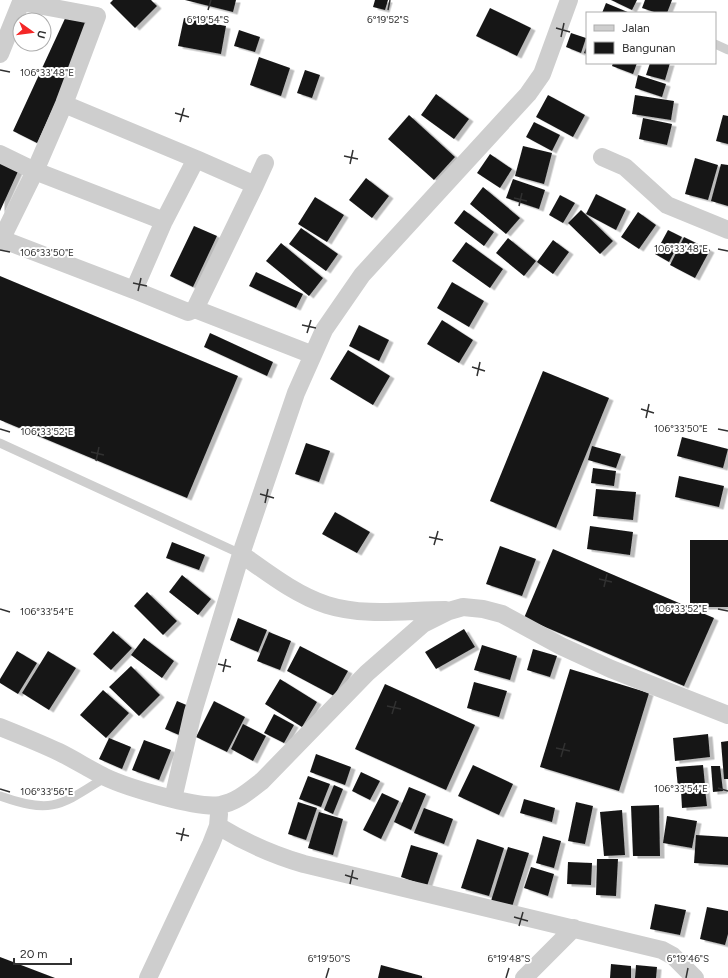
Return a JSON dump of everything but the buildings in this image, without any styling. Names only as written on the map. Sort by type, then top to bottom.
[{"type":"street","points":[[173,799],[193,712],[241,554],[296,393],[324,330],[362,275],[506,118],[542,74],[570,0]]},
{"type":"street","points":[[0,54],[22,2],[97,16],[64,104],[35,171],[1,240],[188,312],[195,309],[266,163]]},
{"type":"street","points":[[64,104],[255,185]]},
{"type":"street","points":[[0,154],[35,171],[164,221]]},
{"type":"street","points":[[602,157],[624,167],[667,205],[728,230]]},
{"type":"street","points":[[134,290],[164,221],[196,159]]},
{"type":"street","points":[[195,309],[313,356]]},
{"type":"street","points":[[241,554],[302,594],[328,606],[353,610],[390,612],[449,611]]},
{"type":"street","points":[[0,727],[59,752],[106,777],[173,799],[202,805],[218,806],[244,796],[262,781],[367,673],[423,624],[449,611],[464,607],[483,609],[502,614],[561,646],[611,669],[728,715]]},
{"type":"street","points":[[148,978],[218,826],[218,806]]},
{"type":"street","points":[[218,826],[249,845],[278,857],[662,950],[673,956],[695,978]]},
{"type":"street","points":[[524,978],[574,928]]},
{"type":"lane","points":[[716,44],[728,50]]},
{"type":"lane","points":[[0,443],[241,554]]},
{"type":"lane","points":[[0,796],[38,806],[53,806],[68,801],[106,777]]}]
